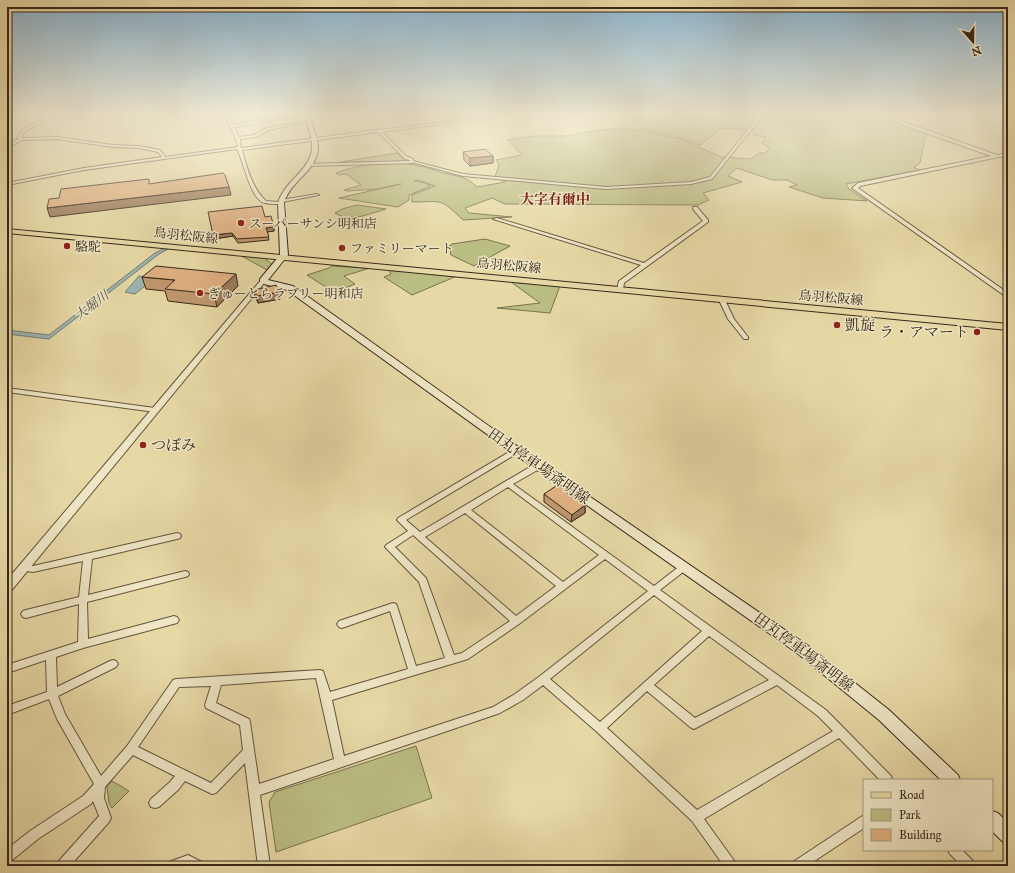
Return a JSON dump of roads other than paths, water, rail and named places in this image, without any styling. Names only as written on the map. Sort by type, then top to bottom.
[{"type":"main road","points":[[263,281],[284,258],[281,202],[286,188],[307,165],[313,155]]},
{"type":"main road","name":"鳥羽松阪線","points":[[7,231],[1008,327]]},
{"type":"main road","name":"田丸停車場斎明線","points":[[263,281],[290,288],[538,466],[827,668],[884,715],[951,779]]},
{"type":"main road","points":[[993,820],[1008,834]]},
{"type":"street","points":[[161,155],[164,158]]},
{"type":"street","points":[[7,184],[84,169],[188,155]]},
{"type":"street","points":[[242,155],[258,196],[266,203],[281,202],[317,195]]},
{"type":"street","points":[[403,155],[405,157],[439,164]]},
{"type":"street","points":[[307,165],[415,162],[463,175],[597,187],[691,183],[711,178],[730,155]]},
{"type":"street","points":[[1004,155],[858,185],[855,188],[1008,296]]},
{"type":"street","points":[[620,289],[621,282],[706,221],[695,208]]},
{"type":"street","points":[[494,219],[645,265]]},
{"type":"street","points":[[7,588],[263,281]]},
{"type":"street","points":[[722,300],[731,319],[746,338]]},
{"type":"street","points":[[7,390],[155,410]]},
{"type":"street","points":[[516,621],[401,520],[517,451]]},
{"type":"street","points":[[451,660],[422,580],[389,547],[466,510],[538,466]]},
{"type":"street","points":[[508,484],[822,713],[886,779]]},
{"type":"street","points":[[466,510],[563,587]]},
{"type":"street","points":[[23,568],[33,569],[178,536]]},
{"type":"street","points":[[83,644],[83,600],[88,556]]},
{"type":"street","points":[[326,697],[451,660],[473,651],[606,556]]},
{"type":"street","points":[[254,791],[491,712],[519,697],[543,679],[653,590],[684,567]]},
{"type":"street","points":[[26,614],[185,574]]},
{"type":"street","points":[[342,624],[393,606],[413,671]]},
{"type":"street","points":[[7,669],[83,644],[174,620]]},
{"type":"street","points":[[600,728],[709,630]]},
{"type":"street","points":[[51,654],[52,694],[61,716],[100,785],[98,798],[105,818],[62,866]]},
{"type":"street","points":[[7,711],[52,694],[113,664]]},
{"type":"street","points":[[7,857],[34,835],[87,800],[131,749],[176,683],[320,674],[340,763]]},
{"type":"street","points":[[543,679],[600,728],[696,817],[731,866]]},
{"type":"street","points":[[648,686],[694,724],[778,680]]},
{"type":"street","points":[[217,681],[210,705],[245,722],[264,866]]},
{"type":"street","points":[[696,817],[840,732]]},
{"type":"street","points":[[131,749],[212,789],[249,752]]},
{"type":"street","points":[[155,803],[174,786],[182,775]]},
{"type":"street","points":[[797,866],[863,822]]},
{"type":"street","points":[[955,851],[970,866]]},
{"type":"street","points":[[173,866],[188,861],[198,866]]},
{"type":"water","name":"大堀川","points":[[165,248],[168,249],[159,254],[49,339],[7,334],[7,330],[49,335],[155,253]]},
{"type":"water","points":[[139,276],[155,278],[135,294],[125,292]]},
{"type":"place","name":"スーパーサンシ明和店","points":[[241,223]]},
{"type":"place","name":"駱駝","points":[[67,246]]},
{"type":"place","name":"ファミリーマート","points":[[342,248]]},
{"type":"place","name":"ぎゅーとらラブリー明和店","points":[[200,293]]},
{"type":"place","name":"凱旋","points":[[837,325]]},
{"type":"place","name":"ラ・アマート","points":[[977,332]]},
{"type":"place","name":"つぼみ","points":[[143,445]]},
{"type":"district","name":"大字有爾中","points":[[555,199]]}]
